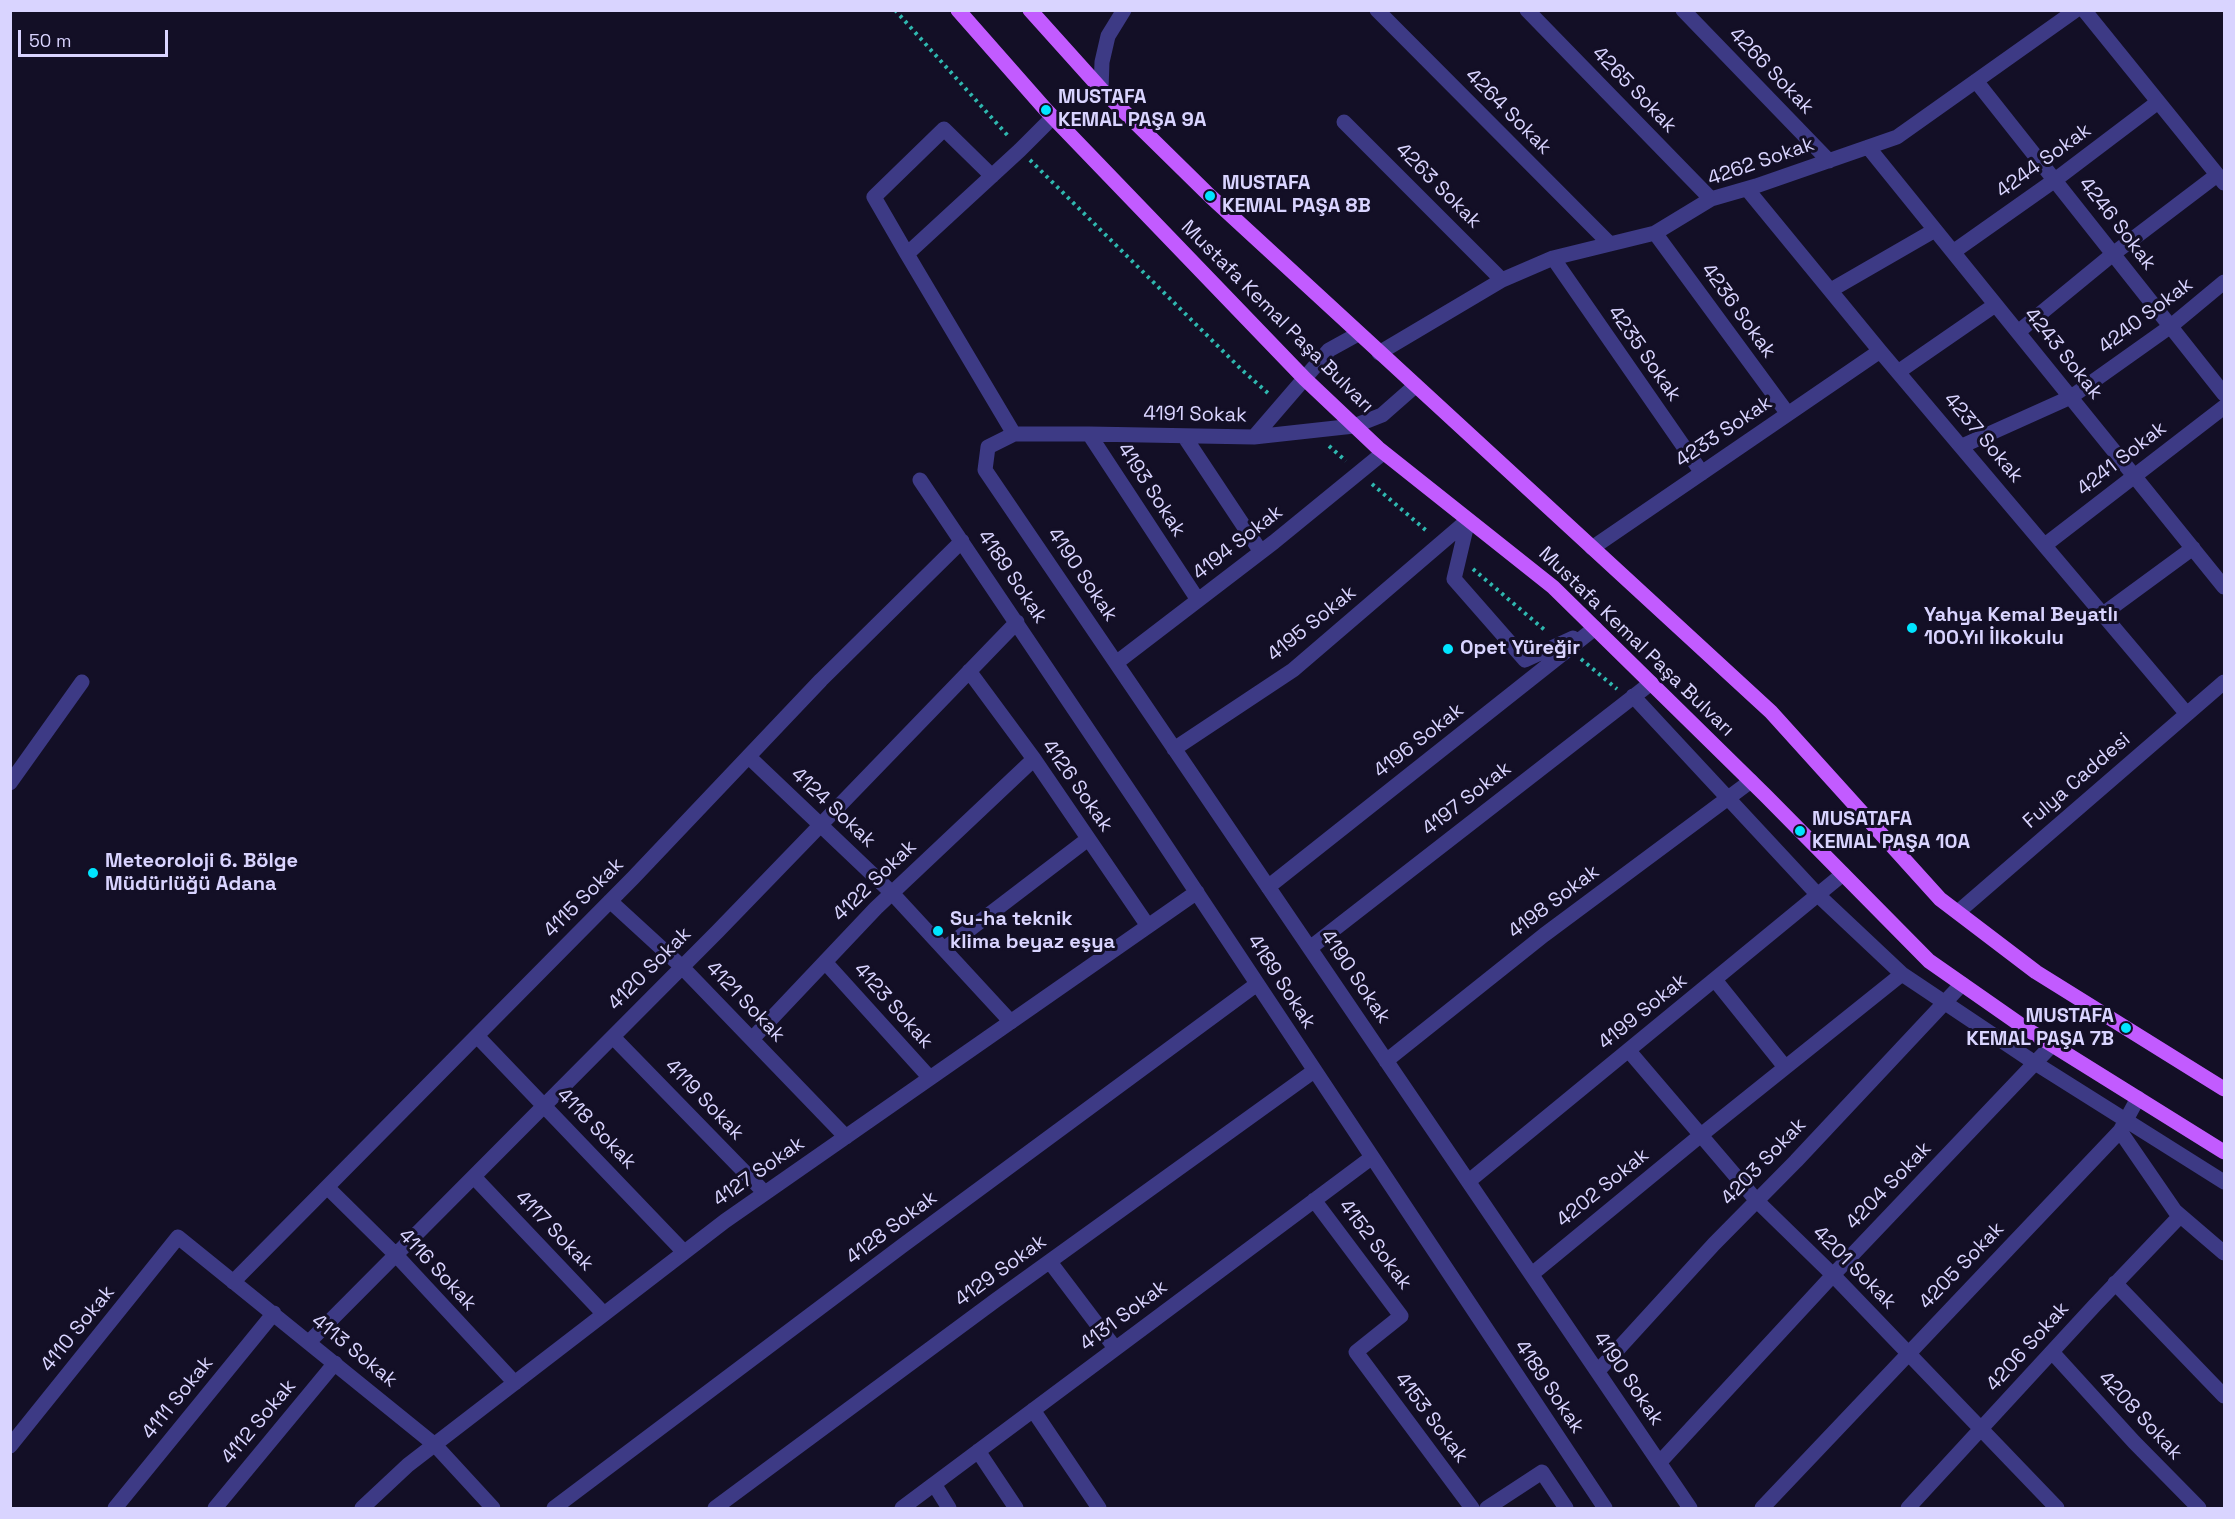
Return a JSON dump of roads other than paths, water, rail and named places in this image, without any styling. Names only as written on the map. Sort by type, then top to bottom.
[{"type":"main road","name":"Mustafa Kemal Paşa Bulvarı","points":[[958,10],[1053,117],[1305,380],[1383,453],[1553,587],[1751,781],[1929,961],[2052,1045],[2224,1152]]},
{"type":"main road","name":"Mustafa Kemal Paşa Bulvarı","points":[[1030,10],[1101,88],[1210,196],[1771,712],[1940,899],[2036,972],[2224,1089]]},
{"type":"street","points":[[1101,88],[1102,62],[1108,36],[1124,10]]},
{"type":"street","name":"4264 Sokak","points":[[1377,10],[1609,243]]},
{"type":"street","name":"4265 Sokak","points":[[1527,10],[1711,199]]},
{"type":"street","name":"4266 Sokak","points":[[1683,10],[1829,161]]},
{"type":"street","name":"4262 Sokak","points":[[1379,353],[1502,280],[1553,258],[1655,233],[1711,199],[1747,189],[1897,137],[2076,10]]},
{"type":"street","points":[[2018,332],[2113,254],[2221,179],[2084,10]]},
{"type":"street","name":"4246 Sokak","points":[[1976,81],[2224,394]]},
{"type":"street","name":"4244 Sokak","points":[[1953,252],[2055,180],[2158,102]]},
{"type":"street","points":[[907,254],[1053,117]]},
{"type":"street","name":"4263 Sokak","points":[[1344,122],[1502,280]]},
{"type":"street","points":[[992,176],[944,129],[874,197],[1014,434]]},
{"type":"street","name":"4243 Sokak","points":[[1868,147],[2224,587]]},
{"type":"street","name":"4237 Sokak","points":[[1747,189],[1880,351],[2187,714]]},
{"type":"street","points":[[1831,290],[1935,230]]},
{"type":"street","name":"4236 Sokak","points":[[1655,233],[1788,414]]},
{"type":"street","name":"4235 Sokak","points":[[1553,258],[1701,473]]},
{"type":"street","name":"4240 Sokak","points":[[1962,446],[2071,397],[2171,326],[2224,282]]},
{"type":"street","points":[[1898,372],[1995,304]]},
{"type":"street","points":[[1254,437],[1329,350],[1358,334]]},
{"type":"street","name":"4233 Sokak","points":[[1592,548],[1880,351]]},
{"type":"street","name":"4191 Sokak","points":[[985,470],[988,447],[1014,434],[1254,437],[1354,426],[1382,415],[1415,386]]},
{"type":"street","name":"4241 Sokak","points":[[2045,545],[2224,407]]},
{"type":"street","name":"4193 Sokak","points":[[1089,434],[1198,600]]},
{"type":"street","points":[[1184,436],[1261,552]]},
{"type":"street","name":"4194 Sokak","points":[[1116,663],[1261,552],[1383,453]]},
{"type":"street","name":"4190 Sokak","points":[[985,470],[1690,1509]]},
{"type":"street","name":"4189 Sokak","points":[[920,480],[1197,892],[1605,1509]]},
{"type":"street","points":[[1468,520],[1454,579],[1525,660],[1565,646]]},
{"type":"street","name":"4195 Sokak","points":[[1174,749],[1293,670],[1468,520]]},
{"type":"street","name":"4115 Sokak","points":[[233,1282],[610,901],[821,680],[962,541]]},
{"type":"street","points":[[2103,614],[2193,548]]},
{"type":"street","name":"4120 Sokak","points":[[309,1342],[682,967],[1017,622]]},
{"type":"street","name":"4196 Sokak","points":[[1268,887],[1565,646],[1595,628]]},
{"type":"street","name":"4126 Sokak","points":[[969,671],[1034,759],[1148,926]]},
{"type":"street","points":[[10,783],[82,682]]},
{"type":"street","name":"Fulya Caddesi","points":[[1958,912],[2224,682]]},
{"type":"street","name":"4197 Sokak","points":[[1310,948],[1651,683]]},
{"type":"street","points":[[1631,698],[1818,895],[1902,974],[1946,1001],[2123,1126],[2224,1182]]},
{"type":"street","name":"4124 Sokak","points":[[748,757],[892,892],[1011,1022]]},
{"type":"street","name":"4122 Sokak","points":[[752,1039],[892,892],[1034,759]]},
{"type":"street","name":"4198 Sokak","points":[[1386,1061],[1544,935],[1751,781]]},
{"type":"street","points":[[944,949],[1088,839]]},
{"type":"street","name":"4199 Sokak","points":[[1469,1181],[1843,874]]},
{"type":"street","name":"4127 Sokak","points":[[362,1509],[408,1466],[684,1252],[1197,892]]},
{"type":"street","name":"4121 Sokak","points":[[610,901],[682,967],[846,1137]]},
{"type":"street","name":"4123 Sokak","points":[[825,962],[930,1078]]},
{"type":"street","name":"4202 Sokak","points":[[1532,1274],[1902,974]]},
{"type":"street","points":[[1714,980],[1785,1067]]},
{"type":"street","name":"4128 Sokak","points":[[554,1509],[902,1246],[1257,984]]},
{"type":"street","name":"4203 Sokak","points":[[1598,1371],[1714,1244],[1796,1161],[1962,984]]},
{"type":"street","name":"4118 Sokak","points":[[477,1036],[684,1252]]},
{"type":"street","name":"4119 Sokak","points":[[613,1037],[765,1193]]},
{"type":"street","name":"4204 Sokak","points":[[1660,1462],[1833,1275],[2052,1045]]},
{"type":"street","name":"4201 Sokak","points":[[1629,1050],[1756,1201],[1833,1275],[2057,1509]]},
{"type":"street","name":"4129 Sokak","points":[[715,1509],[1314,1071]]},
{"type":"street","name":"4205 Sokak","points":[[1762,1509],[2123,1126],[2138,1098]]},
{"type":"street","points":[[2123,1126],[2180,1216],[2224,1253]]},
{"type":"street","name":"4131 Sokak","points":[[902,1509],[1371,1158]]},
{"type":"street","name":"4117 Sokak","points":[[474,1177],[604,1314]]},
{"type":"street","name":"4116 Sokak","points":[[327,1187],[396,1255],[515,1383]]},
{"type":"street","name":"4152 Sokak","points":[[1314,1200],[1401,1316],[1356,1353]]},
{"type":"street","name":"4206 Sokak","points":[[1917,1505],[1981,1430],[2115,1283],[2180,1216]]},
{"type":"street","name":"4113 Sokak","points":[[178,1237],[435,1445],[493,1509]]},
{"type":"street","name":"4110 Sokak","points":[[10,1446],[178,1237]]},
{"type":"street","points":[[1050,1262],[1115,1348]]},
{"type":"street","points":[[2115,1283],[2224,1396]]},
{"type":"street","name":"4111 Sokak","points":[[115,1509],[274,1313]]},
{"type":"street","name":"4208 Sokak","points":[[2052,1352],[2199,1509]]},
{"type":"street","name":"4153 Sokak","points":[[1356,1353],[1472,1509]]},
{"type":"street","name":"4112 Sokak","points":[[214,1509],[335,1363]]},
{"type":"street","points":[[1033,1410],[1099,1509]]},
{"type":"street","points":[[978,1451],[1016,1509]]},
{"type":"street","points":[[1487,1509],[1542,1472],[1566,1509]]},
{"type":"street","points":[[934,1484],[950,1509]]},
{"type":"place","name":"MUSTAFA KEMAL PAŞA 9A","points":[[1046,110]]},
{"type":"place","name":"MUSTAFA KEMAL PAŞA 8B","points":[[1210,196]]},
{"type":"place","name":"Yahya Kemal Beyatlı 100.Yıl İlkokulu","points":[[1912,628]]},
{"type":"place","name":"Opet Yüreğir","points":[[1448,649]]},
{"type":"place","name":"MUSATAFA KEMAL PAŞA 10A","points":[[1800,831]]},
{"type":"place","name":"Meteoroloji 6. Bölge Müdürlüğü Adana","points":[[93,873]]},
{"type":"place","name":"Su-ha teknik klima beyaz eşya","points":[[938,931]]},
{"type":"place","name":"MUSTAFA KEMAL PAŞA 7B","points":[[2126,1028]]}]
